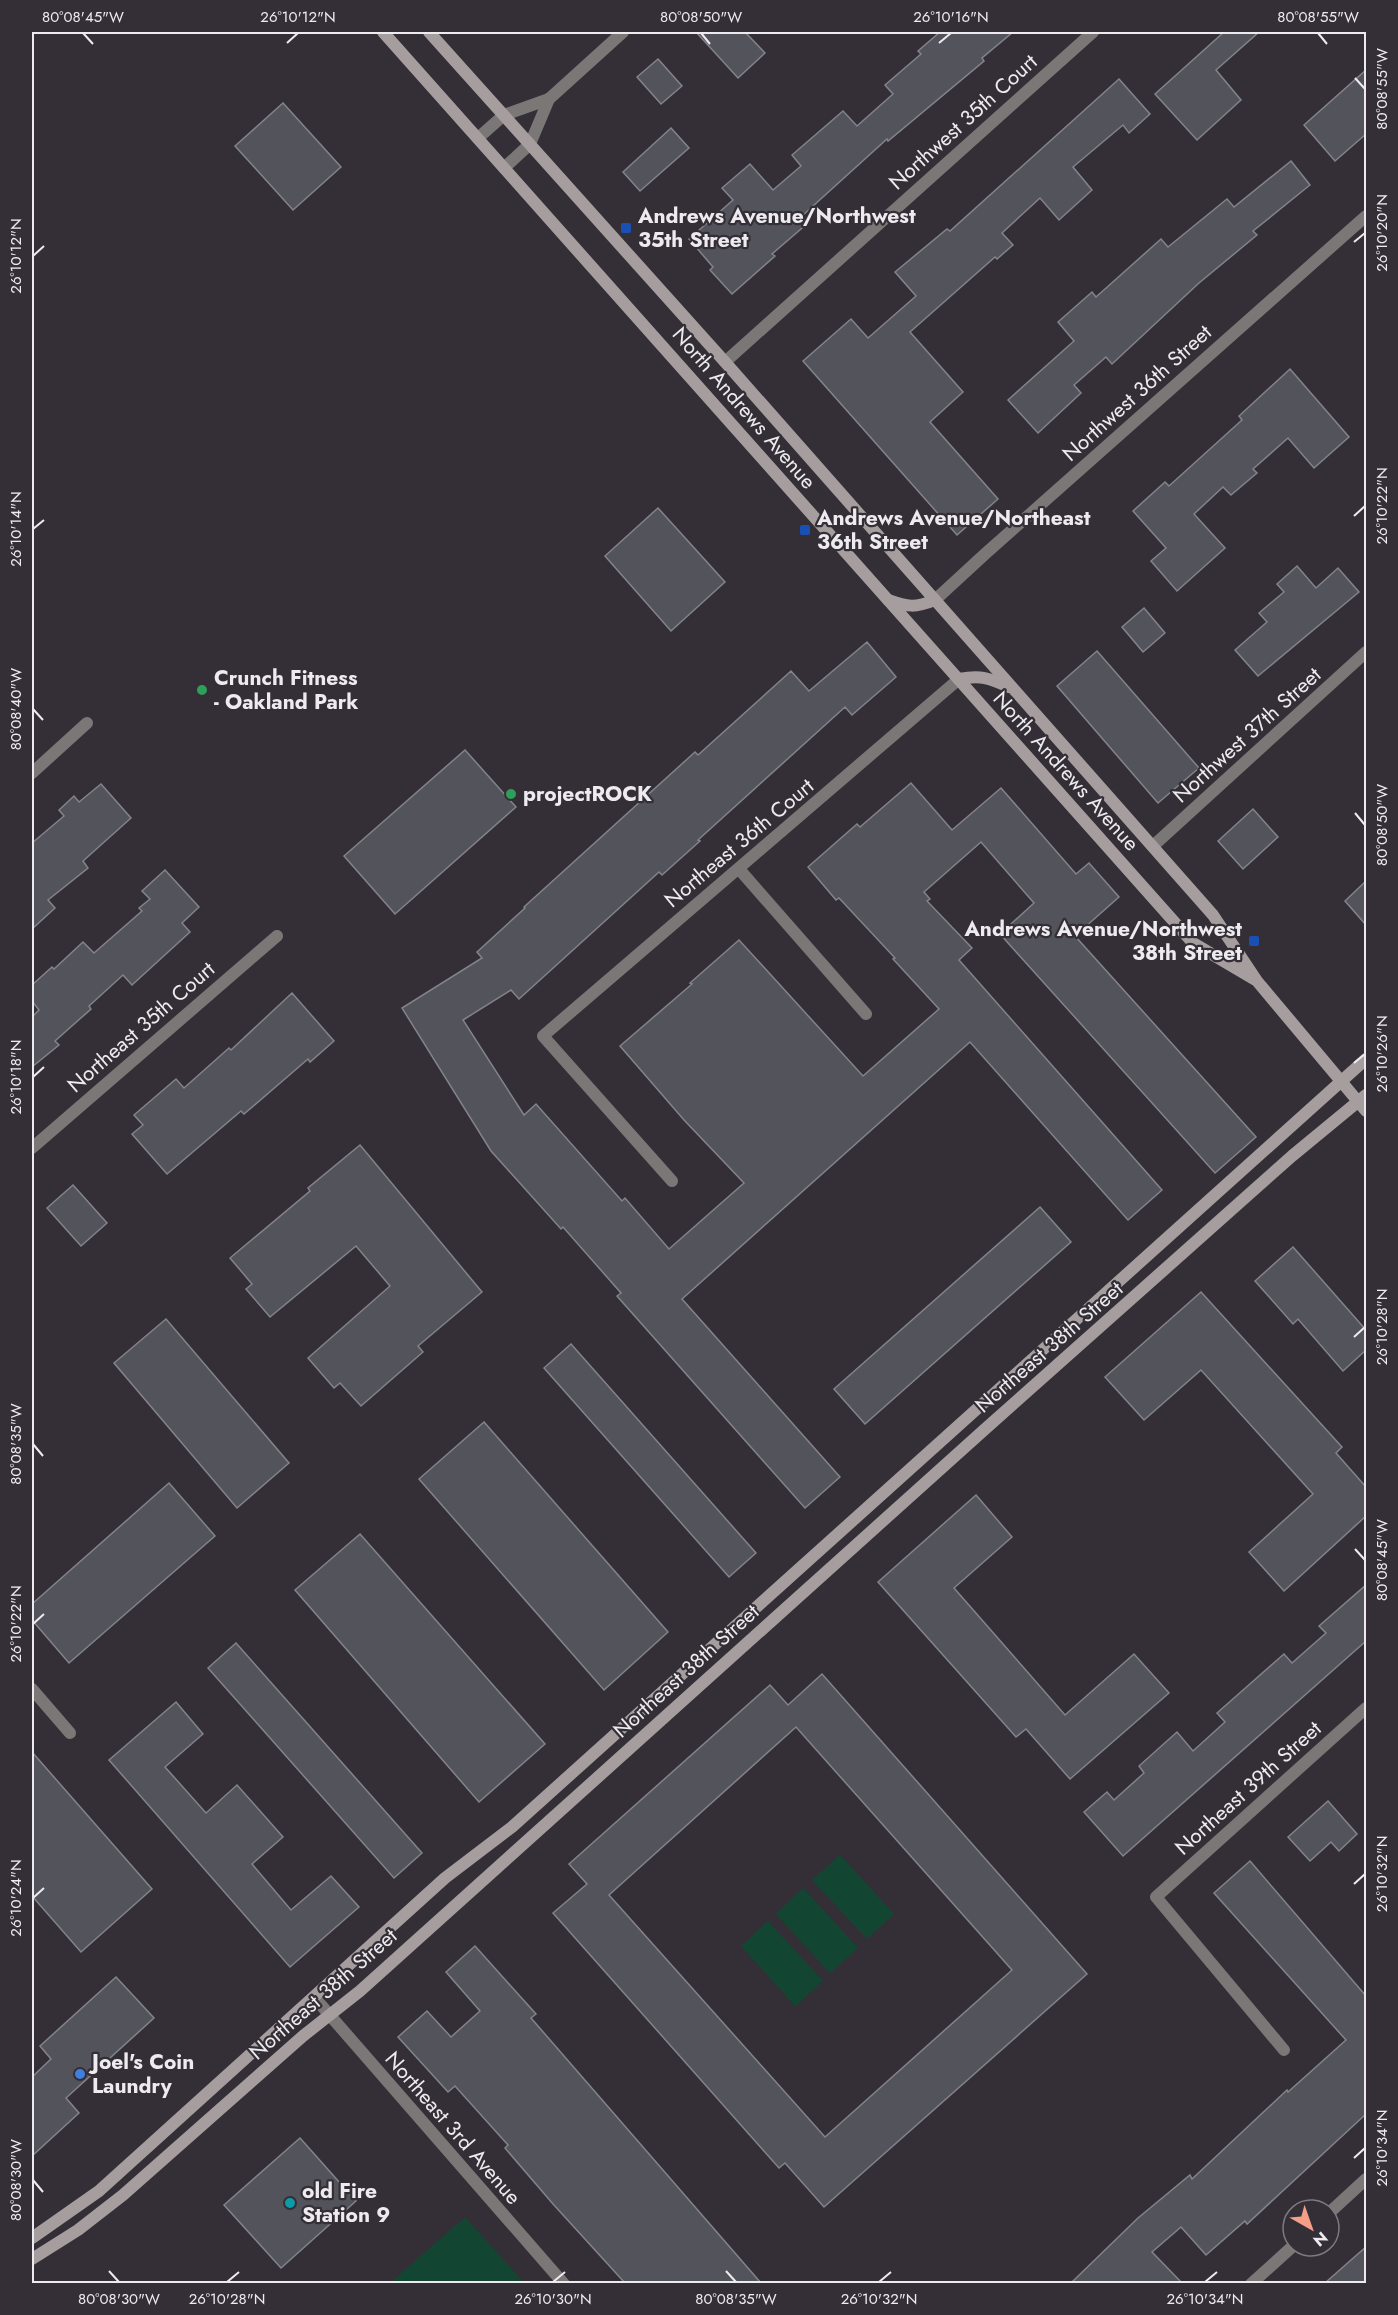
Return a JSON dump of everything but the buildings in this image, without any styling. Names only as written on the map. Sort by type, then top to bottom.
[{"type":"street","name":"North Andrews Avenue","points":[[383,32],[1193,943],[1257,981]]},
{"type":"street","name":"North Andrews Avenue","points":[[429,32],[725,362],[1153,846],[1213,915],[1257,981],[1364,1102]]},
{"type":"street","points":[[478,138],[504,115],[549,99],[623,32]]},
{"type":"street","name":"Northwest 35th Court","points":[[725,362],[1093,32]]},
{"type":"street","points":[[504,168],[530,144],[549,99]]},
{"type":"street","name":"Northwest 36th Street","points":[[935,600],[1366,216]]},
{"type":"street","points":[[886,600],[918,607],[935,600]]},
{"type":"street","name":"Northwest 37th Street","points":[[1153,846],[1366,652]]},
{"type":"street","points":[[958,679],[975,676],[989,678],[1015,690]]},
{"type":"street","name":"Northeast 36th Court","points":[[672,1181],[543,1036],[958,679]]},
{"type":"street","points":[[32,773],[87,723]]},
{"type":"street","points":[[739,869],[866,1014]]},
{"type":"street","name":"Northeast 35th Court","points":[[32,1148],[277,936]]},
{"type":"street","name":"Northeast 38th Street","points":[[32,2238],[99,2191],[445,1878],[512,1827],[563,1782],[1366,1059]]},
{"type":"street","name":"Northeast 38th Street","points":[[37,2256],[78,2230],[123,2195],[303,2036],[330,2016],[1292,1156],[1364,1102]]},
{"type":"street","points":[[32,1689],[70,1733]]},
{"type":"street","name":"Northeast 39th Street","points":[[1284,2050],[1156,1897],[1366,1708]]},
{"type":"street","name":"Northeast 3rd Avenue","points":[[314,1997],[564,2283]]},
{"type":"street","points":[[1341,2202],[1366,2179]]},
{"type":"street","points":[[32,2238],[37,2256]]},
{"type":"street","points":[[1251,2283],[1281,2257]]},
{"type":"green space","points":[[840,1855],[894,1914],[867,1939],[812,1880]]},
{"type":"green space","points":[[803,1888],[858,1948],[830,1973],[776,1914]]},
{"type":"green space","points":[[768,1921],[823,1981],[795,2006],[741,1946]]},
{"type":"green space","points":[[465,2217],[524,2283],[390,2283]]},
{"type":"place","name":"Andrews Avenue/Northwest 35th Street","points":[[626,228]]},
{"type":"place","name":"Andrews Avenue/Northeast 36th Street","points":[[805,530]]},
{"type":"place","name":"Crunch Fitness - Oakland Park","points":[[202,690]]},
{"type":"place","name":"projectROCK","points":[[511,794]]},
{"type":"place","name":"Andrews Avenue/Northwest 38th Street","points":[[1254,941]]},
{"type":"place","name":"Joel's Coin Laundry","points":[[80,2074]]},
{"type":"place","name":"old Fire Station 9","points":[[290,2203]]}]
